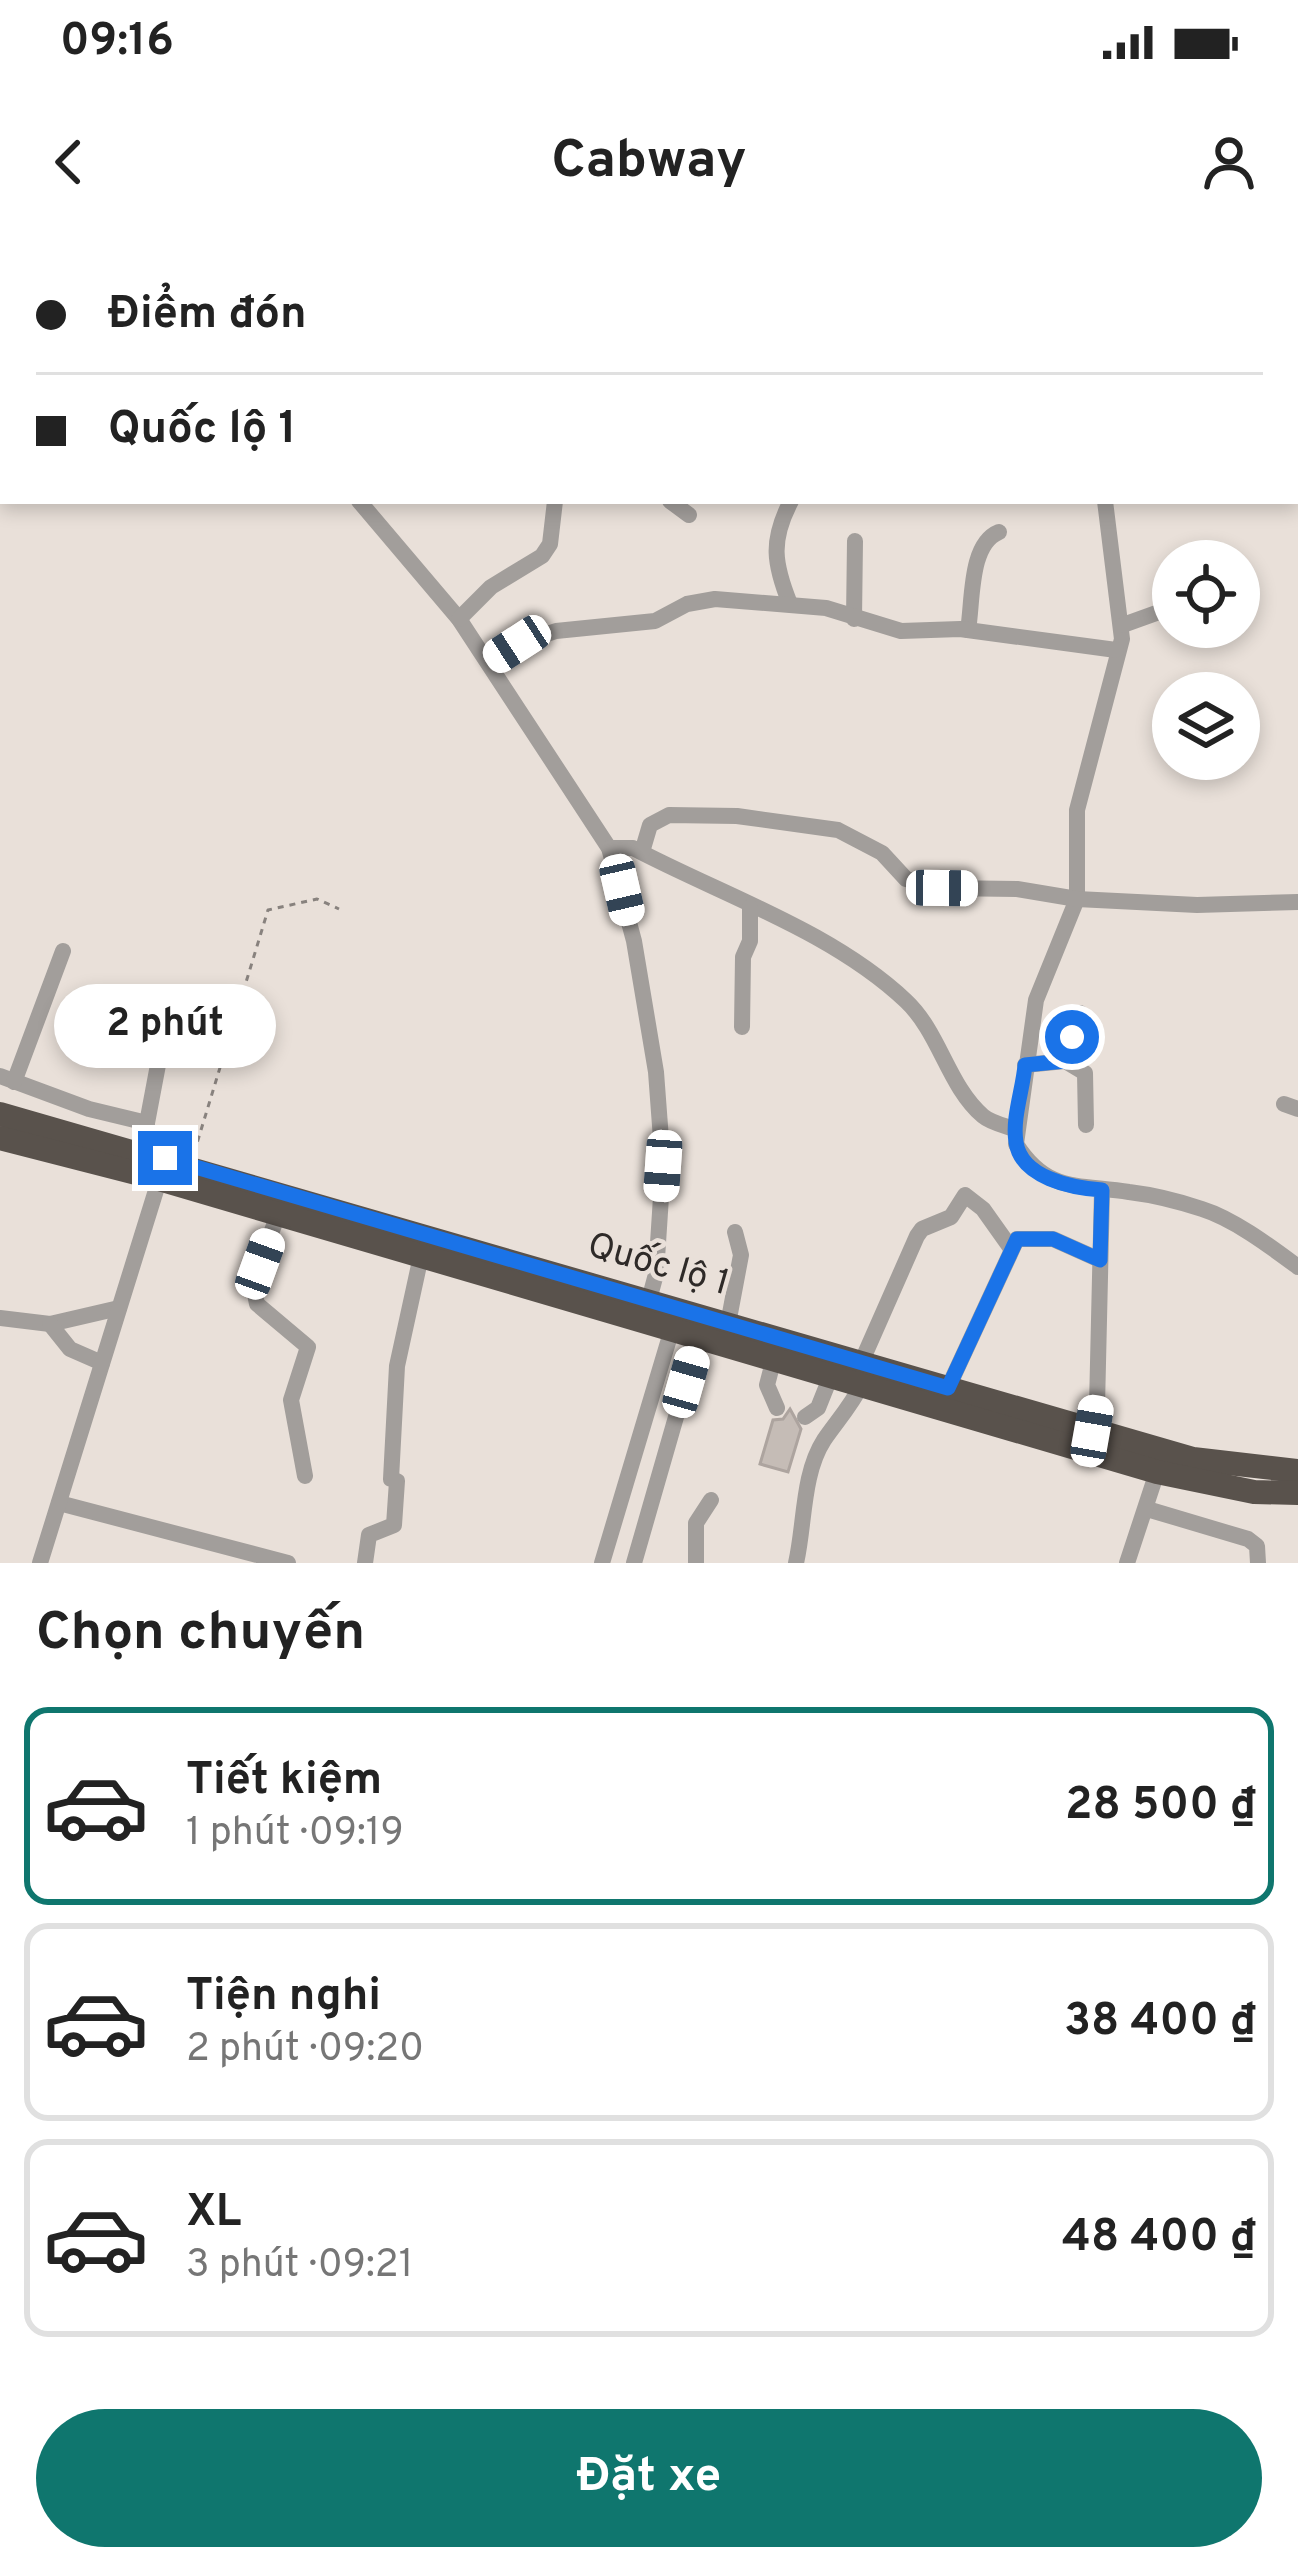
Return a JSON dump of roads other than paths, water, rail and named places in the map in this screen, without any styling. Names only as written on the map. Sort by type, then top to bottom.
[{"type":"highway","name":"Quốc lộ 1","points":[[0,1114],[646,1310],[672,1329],[774,1358],[948,1388],[1193,1460],[1298,1471]]},
{"type":"highway","name":"Quốc lộ 1","points":[[0,1138],[165,1164],[278,1214],[421,1256],[646,1310],[728,1324],[848,1370],[1157,1472],[1236,1489],[1298,1493]]},
{"type":"street","points":[[362,504],[490,662],[609,848],[634,941],[656,1072],[663,1166],[646,1310]]},
{"type":"street","points":[[459,619],[491,587],[542,556],[550,544],[554,504]]},
{"type":"street","points":[[674,504],[689,514]]},
{"type":"street","points":[[789,504],[780,522],[775,566],[790,604]]},
{"type":"street","points":[[1105,504],[1124,625],[1077,810],[1077,899],[1036,1000],[1016,1144],[1030,1166],[1052,1180],[1209,1211],[1298,1267]]},
{"type":"street","points":[[968,630],[980,549],[988,536],[999,532]]},
{"type":"street","points":[[854,619],[855,541]]},
{"type":"street","points":[[490,662],[517,644],[556,631],[655,621],[687,604],[715,599],[826,608],[901,631],[968,630],[1116,650]]},
{"type":"street","points":[[1124,625],[1152,615]]},
{"type":"street","points":[[642,852],[650,825],[669,815],[736,815],[838,830],[882,853],[906,879],[924,883],[1017,889],[1077,899],[1198,905],[1298,902]]},
{"type":"street","points":[[609,848],[642,852],[869,972],[907,1002],[985,1119],[1017,1130]]},
{"type":"street","points":[[742,1027],[743,957],[750,941],[750,907]]},
{"type":"street","points":[[63,951],[7,1079],[147,1123]]},
{"type":"street","points":[[40,1563],[165,1164],[147,1123],[168,1012]]},
{"type":"street","points":[[1065,1061],[1080,1013]]},
{"type":"street","points":[[1025,1065],[1065,1061],[1085,1073],[1086,1125]]},
{"type":"street","points":[[1092,1431],[1102,1190]]},
{"type":"street","points":[[805,1417],[848,1370],[922,1229],[951,1217],[965,1195],[983,1209],[1010,1247]]},
{"type":"street","points":[[278,1214],[253,1284],[257,1304],[308,1347],[291,1400],[305,1476]]},
{"type":"street","points":[[728,1324],[741,1255],[735,1232]]},
{"type":"street","points":[[948,1388],[1017,1239],[1053,1239],[1100,1260]]},
{"type":"street","points":[[364,1563],[369,1535],[396,1522],[398,1481],[391,1479],[397,1366],[421,1256]]},
{"type":"street","points":[[0,1318],[50,1324],[118,1308]]},
{"type":"street","points":[[50,1324],[70,1349],[102,1363]]},
{"type":"street","points":[[602,1563],[672,1329]]},
{"type":"street","points":[[634,1563],[699,1337]]},
{"type":"street","points":[[774,1358],[766,1385],[777,1408]]},
{"type":"street","points":[[796,1563],[812,1472],[824,1442],[845,1417],[848,1370]]},
{"type":"street","points":[[1126,1563],[1157,1472]]},
{"type":"street","points":[[696,1563],[697,1523],[711,1500]]},
{"type":"street","points":[[59,1503],[289,1563]]},
{"type":"street","points":[[1147,1509],[1248,1539],[1257,1546],[1258,1563]]}]
